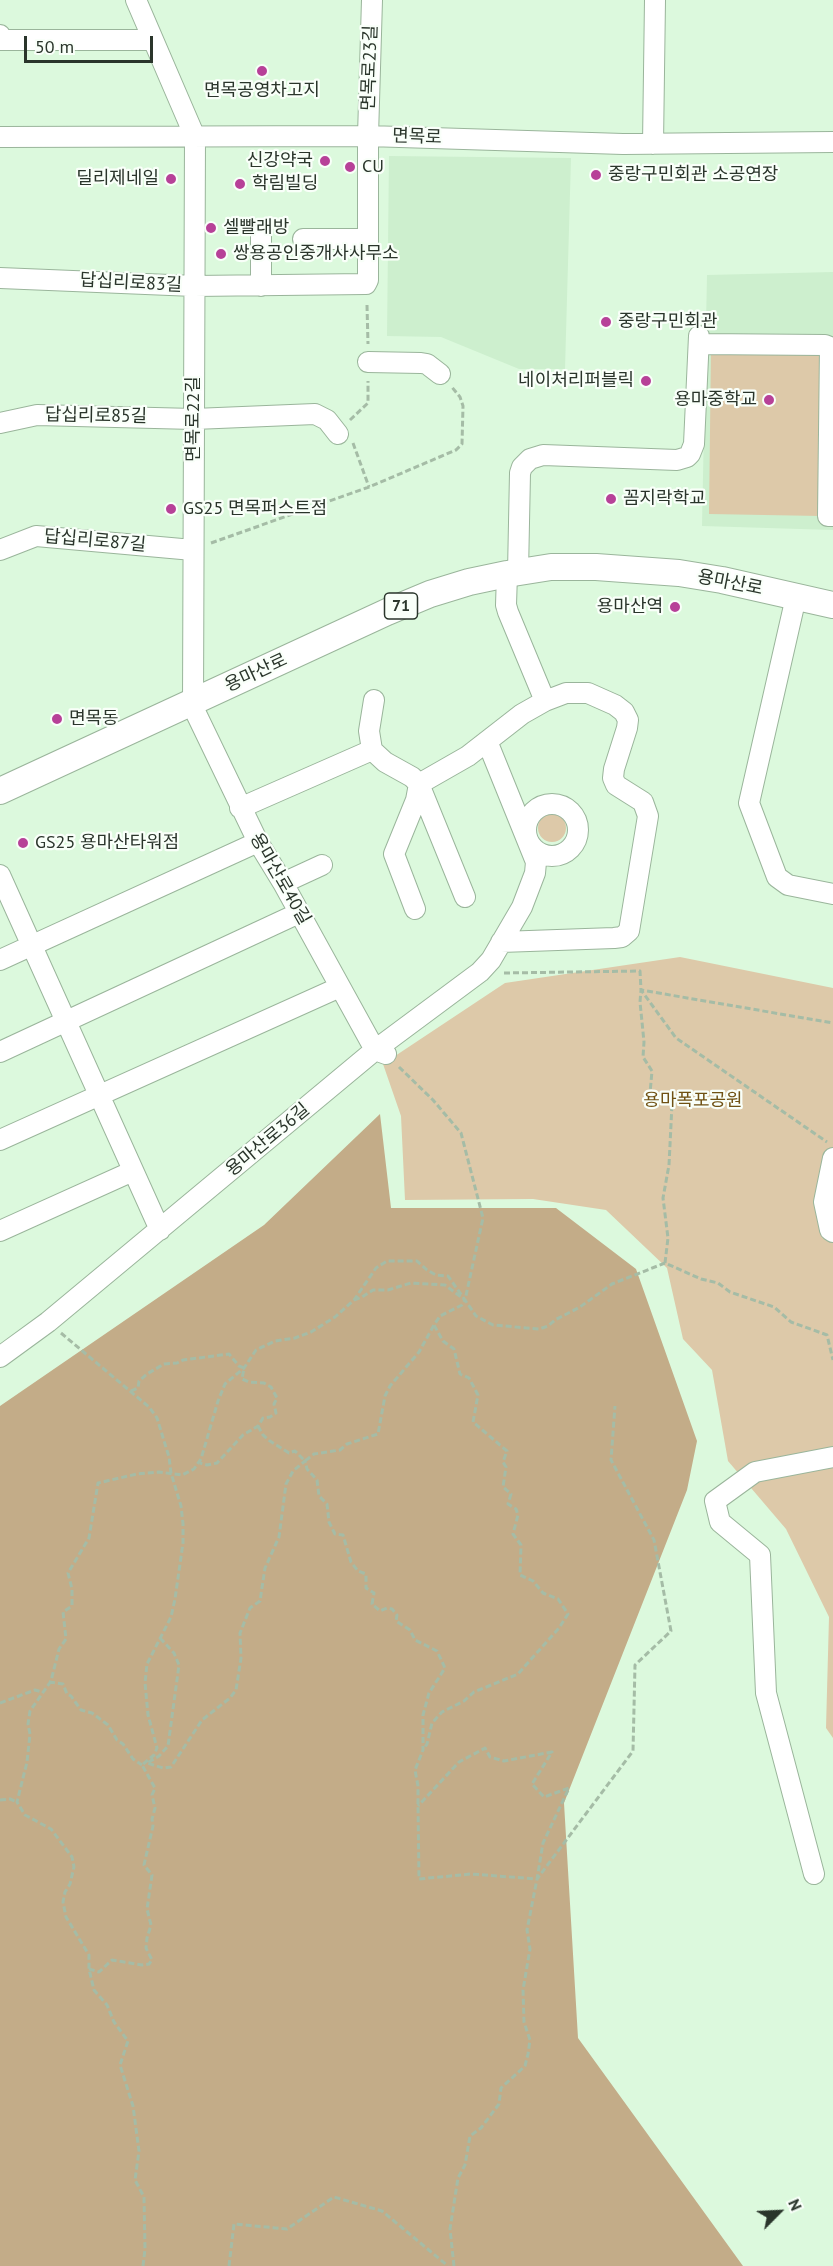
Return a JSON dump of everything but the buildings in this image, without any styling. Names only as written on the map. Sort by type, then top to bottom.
[{"type":"main road","name":"용마산로","points":[[0,791],[398,608],[469,582],[551,567],[648,570],[722,580],[833,605]]},
{"type":"street","points":[[136,0],[195,137]]},
{"type":"street","name":"면목로23길","points":[[366,284],[368,280],[368,136],[372,0]]},
{"type":"street","points":[[653,144],[655,0]]},
{"type":"street","points":[[0,35],[0,40],[153,40]]},
{"type":"street","name":"면목로","points":[[0,137],[368,136],[653,144],[833,142]]},
{"type":"street","name":"면목로22길","points":[[192,702],[195,137]]},
{"type":"street","points":[[261,234],[261,286]]},
{"type":"street","points":[[303,239],[368,239]]},
{"type":"street","name":"답십리로83길","points":[[0,278],[194,286],[366,284]]},
{"type":"street","points":[[545,701],[506,605],[512,573],[520,473],[530,459],[543,455],[677,460],[687,457],[694,444],[699,340],[830,346],[828,516],[833,516]]},
{"type":"street","points":[[368,362],[421,363],[427,364],[440,374]]},
{"type":"street","name":"답십리로85길","points":[[0,423],[37,415],[194,419],[315,414],[346,432]]},
{"type":"street","name":"답십리로87길","points":[[0,550],[36,536],[193,550]]},
{"type":"street","points":[[796,597],[749,803],[777,877],[788,885],[833,894]]},
{"type":"street","points":[[416,909],[394,854],[416,800],[419,784],[468,756],[522,714],[545,701],[566,693],[588,693],[615,705],[624,712],[628,720],[613,778],[616,785],[643,802],[648,816],[629,931],[617,938],[501,942]]},
{"type":"street","points":[[374,700],[369,731],[372,750],[385,762],[412,777],[419,784],[465,897]]},
{"type":"street","name":"용마산로40길","points":[[192,702],[258,842],[340,987],[380,1052]]},
{"type":"street","points":[[380,1052],[486,966],[517,916],[535,873],[536,862],[487,741]]},
{"type":"street","points":[[240,808],[372,750]]},
{"type":"street","points":[[0,960],[258,842]]},
{"type":"street","points":[[283,883],[322,865]]},
{"type":"street","points":[[0,875],[160,1230]]},
{"type":"street","points":[[0,1052],[299,913]]},
{"type":"street","points":[[0,1140],[340,987]]},
{"type":"street","name":"용마산로36길","points":[[0,1357],[48,1322],[380,1052]]},
{"type":"street","points":[[833,1158],[824,1202],[830,1230],[833,1232]]},
{"type":"street","points":[[0,1231],[133,1171]]},
{"type":"street","points":[[814,1874],[766,1693],[760,1555],[720,1522],[715,1501],[755,1472],[833,1457]]},
{"type":"path","points":[[367,305],[368,403],[354,414],[346,432],[369,487]]},
{"type":"path","points":[[193,550],[369,487],[460,448],[463,406],[456,391],[440,374]]},
{"type":"path","points":[[486,966],[503,973],[640,971],[643,1057],[652,1071],[650,1093],[672,1104],[669,1165],[663,1198],[668,1238],[665,1263]]},
{"type":"path","points":[[641,990],[833,1023]]},
{"type":"path","points":[[641,990],[676,1038],[833,1146]]},
{"type":"path","points":[[147,1763],[163,1768],[171,1767],[202,1720],[230,1698],[236,1690],[241,1658],[240,1634],[250,1608],[260,1601],[265,1568],[279,1537],[286,1484],[292,1472],[314,1454],[340,1450],[347,1444],[378,1434],[385,1396],[390,1386],[419,1352],[440,1316],[462,1305],[465,1300],[483,1218],[461,1133],[433,1100],[380,1052]]},
{"type":"path","points":[[17,1802],[27,1762],[30,1711],[49,1682],[59,1649],[66,1639],[63,1612],[72,1606],[72,1588],[68,1573],[89,1538],[98,1483],[137,1474],[159,1472],[182,1475],[194,1469],[200,1463],[225,1384],[244,1368],[255,1350],[275,1341],[295,1338],[311,1332],[335,1317],[354,1300],[376,1268],[387,1261],[417,1261],[436,1275],[448,1276],[476,1316],[494,1325],[539,1329],[580,1307],[612,1284],[665,1263],[701,1279],[718,1283],[730,1292],[774,1307],[791,1322],[826,1335],[833,1360]]},
{"type":"path","points":[[354,1300],[373,1290],[388,1290],[419,1282],[445,1285],[465,1300]]},
{"type":"path","points":[[48,1322],[131,1391],[149,1407],[157,1418],[181,1506],[183,1543],[175,1599],[171,1617],[147,1665],[145,1690],[148,1715],[157,1748],[147,1763]]},
{"type":"path","points":[[434,1325],[443,1341],[454,1349],[460,1374],[469,1378],[478,1395],[472,1422],[507,1451],[503,1462],[506,1467],[503,1487],[511,1494],[508,1504],[516,1509],[518,1515],[513,1534],[521,1545],[520,1575],[533,1581],[543,1593],[558,1599],[568,1614],[560,1628],[518,1674],[474,1692],[464,1701],[442,1712],[432,1723],[427,1744],[415,1770],[419,1879],[471,1874],[537,1880]]},
{"type":"path","points":[[131,1391],[138,1388],[139,1381],[147,1374],[164,1364],[177,1364],[183,1360],[229,1354],[239,1366],[244,1368]]},
{"type":"path","points":[[200,1463],[207,1465],[217,1463],[243,1435],[258,1426],[263,1418],[270,1418],[276,1413],[274,1404],[277,1398],[268,1384],[249,1382],[242,1378],[244,1368]]},
{"type":"path","points":[[537,1880],[633,1751],[635,1665],[671,1631],[654,1540],[611,1460],[615,1406]]},
{"type":"path","points":[[258,1426],[270,1441],[289,1453],[295,1451],[318,1480],[319,1496],[327,1504],[329,1522],[335,1533],[343,1535],[351,1562],[358,1571],[366,1574],[366,1588],[374,1593],[372,1604],[380,1611],[387,1608],[392,1610],[397,1615],[396,1621],[410,1630],[415,1640],[437,1651],[446,1668],[429,1693],[423,1715],[423,1750]]},
{"type":"path","points":[[142,1765],[159,1756],[168,1746],[178,1678],[178,1659],[160,1638]]},
{"type":"path","points":[[49,1682],[63,1684],[67,1694],[81,1710],[92,1713],[108,1725],[133,1759],[142,1765],[155,1788],[152,1795],[155,1808],[153,1826],[144,1865],[152,1875],[147,1909],[151,1925],[146,1948],[152,1960],[149,1964],[142,1965],[112,1960],[99,1972],[89,1969]]},
{"type":"path","points":[[0,1703],[34,1690],[42,1692]]},
{"type":"path","points":[[418,1806],[459,1762],[485,1748],[490,1757],[504,1761],[552,1752],[532,1784],[544,1797],[569,1788],[543,1843],[527,1930],[530,1949],[523,1990],[524,2022],[530,2040],[528,2054],[525,2066],[501,2088],[499,2104],[481,2128],[470,2136],[465,2165],[458,2178],[450,2229],[454,2266]]},
{"type":"path","points":[[0,1800],[10,1799],[17,1802],[25,1815],[51,1829],[72,1857],[74,1867],[63,1902],[66,1917],[89,1955],[89,1969],[94,1990],[107,2005],[114,2022],[128,2041],[120,2065],[133,2106],[139,2151],[135,2180],[144,2197],[143,2266]]},
{"type":"path","points":[[229,2266],[234,2224],[287,2229],[334,2197],[382,2211],[448,2266]]},
{"type":"shaded area","points":[[389,156],[571,158],[565,369],[519,369],[441,337],[387,336]]},
{"type":"shaded area","name":"용마중학교","points":[[833,272],[833,530],[702,526],[707,275]]},
{"type":"shaded area","points":[[380,1114],[391,1208],[556,1208],[636,1269],[697,1441],[687,1490],[564,1803],[578,2038],[743,2266],[0,2266],[0,1406],[264,1225]]},
{"type":"green space","points":[[711,347],[823,349],[820,516],[709,514]]},
{"type":"green space","points":[[552,814],[562,818],[566,828],[562,838],[552,842],[542,838],[538,828],[542,818]]},
{"type":"green space","name":"용마폭포공원","points":[[680,957],[833,988],[833,1738],[826,1728],[829,1617],[786,1529],[728,1461],[712,1370],[683,1339],[667,1268],[606,1210],[533,1199],[405,1200],[401,1116],[383,1064],[505,983]]},
{"type":"place","name":"면목공영차고지","points":[[262,71]]},
{"type":"place","name":"신강약국","points":[[325,161]]},
{"type":"place","name":"CU","points":[[350,167]]},
{"type":"place","name":"중랑구민회관 소공연장","points":[[596,175]]},
{"type":"place","name":"딜리제네일","points":[[171,179]]},
{"type":"place","name":"학림빌딩","points":[[240,184]]},
{"type":"place","name":"셀빨래방","points":[[211,228]]},
{"type":"place","name":"쌍용공인중개사사무소","points":[[221,254]]},
{"type":"place","name":"중랑구민회관","points":[[606,322]]},
{"type":"place","name":"네이처리퍼블릭","points":[[646,381]]},
{"type":"place","name":"용마중학교","points":[[769,400]]},
{"type":"place","name":"꼼지락학교","points":[[611,499]]},
{"type":"place","name":"GS25 면목퍼스트점","points":[[171,509]]},
{"type":"place","name":"용마산역","points":[[675,607]]},
{"type":"place","name":"면목동","points":[[57,719]]},
{"type":"place","name":"GS25 용마산타워점","points":[[23,843]]}]
